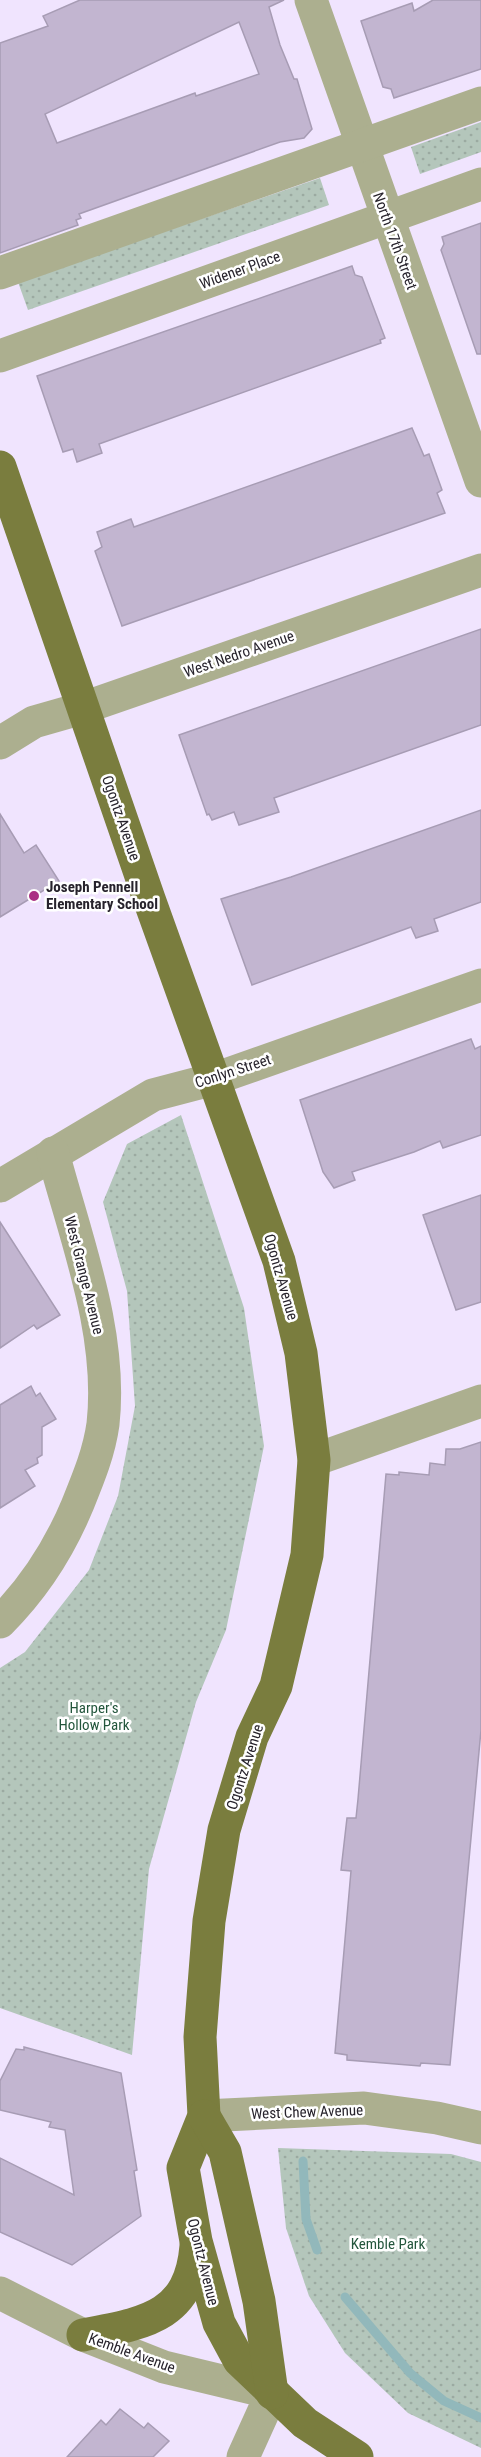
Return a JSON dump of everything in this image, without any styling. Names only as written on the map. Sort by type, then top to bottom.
[{"type":"main road","name":"Ogontz Avenue","points":[[0,466],[82,708],[279,1262],[301,1353],[314,1460],[307,1555],[276,1686],[252,1737],[224,1830],[209,1921],[200,2037],[204,2116],[183,2168],[196,2241],[219,2324],[239,2361],[305,2423],[357,2457]]},
{"type":"main road","name":"Ogontz Avenue","points":[[204,2116],[225,2152],[260,2301],[272,2393]]},
{"type":"main road","points":[[83,2335],[128,2326],[173,2306],[186,2288],[194,2267],[196,2241]]},
{"type":"street","name":"North 17th Street","points":[[311,0],[481,481]]},
{"type":"street","points":[[0,273],[481,103]]},
{"type":"street","name":"Widener Place","points":[[0,356],[481,184]]},
{"type":"street","name":"West Nedro Avenue","points":[[0,743],[34,722],[82,708],[481,570]]},
{"type":"street","name":"Conlyn Street","points":[[0,1186],[153,1095],[214,1079],[481,985]]},
{"type":"street","name":"West Grange Avenue","points":[[0,1622],[21,1601],[65,1535],[93,1469],[102,1424],[104,1378],[98,1321],[53,1153]]},
{"type":"street","points":[[314,1460],[481,1401]]},
{"type":"street","name":"West Chew Avenue","points":[[204,2116],[364,2108],[437,2118],[481,2128]]},
{"type":"street","name":"Kemble Avenue","points":[[0,2294],[83,2335],[164,2367],[272,2393]]},
{"type":"street","points":[[243,2457],[272,2393]]},
{"type":"green space","points":[[481,122],[481,152],[420,174],[411,147]]},
{"type":"green space","points":[[320,178],[329,205],[28,310],[18,282]]},
{"type":"green space","name":"Harper's Hollow Park","points":[[181,1115],[244,1308],[264,1446],[226,1630],[196,1702],[149,1869],[132,2055],[0,2008],[0,1668],[25,1652],[89,1570],[118,1496],[135,1406],[127,1291],[103,1202],[127,1144]]},
{"type":"green space","name":"Kemble Park","points":[[278,2148],[451,2154],[481,2162],[481,2448],[408,2413],[345,2353],[309,2296],[286,2228]]},
{"type":"building","points":[[80,0],[284,0],[269,7],[280,45],[294,79],[297,79],[312,129],[304,138],[280,142],[79,214],[81,218],[76,220],[78,225],[0,253],[0,43],[48,26],[43,16]],"holes":[[[239,22],[259,74],[196,96],[195,93],[57,143],[45,114]]]},
{"type":"building","points":[[433,0],[481,0],[481,69],[394,98],[391,89],[383,87],[361,21],[412,3],[414,11]]},
{"type":"building","points":[[481,223],[481,354],[477,354],[441,250],[444,244],[442,237]]},
{"type":"building","points":[[352,266],[355,275],[362,277],[385,338],[380,340],[381,343],[99,444],[102,453],[77,462],[73,449],[63,452],[37,376]]},
{"type":"building","points":[[412,428],[424,456],[429,454],[442,490],[437,493],[445,513],[122,626],[95,551],[102,547],[97,532],[131,519],[134,527]]},
{"type":"building","points":[[481,629],[481,725],[274,798],[279,812],[239,825],[234,812],[212,820],[209,814],[207,815],[179,735]]},
{"type":"building","points":[[481,810],[481,902],[434,919],[438,931],[416,938],[411,927],[252,985],[221,899],[291,877]]},
{"type":"building","points":[[0,814],[24,853],[36,845],[59,881],[0,917]]},
{"type":"building","points":[[471,1039],[475,1049],[481,1046],[481,1135],[443,1148],[440,1141],[352,1172],[355,1180],[334,1188],[323,1172],[300,1100]]},
{"type":"building","points":[[481,1195],[481,1302],[456,1310],[423,1215]]},
{"type":"building","points":[[0,1222],[60,1315],[37,1329],[34,1325],[0,1348]]},
{"type":"building","points":[[31,1386],[36,1396],[40,1393],[56,1419],[42,1427],[42,1455],[37,1458],[38,1463],[25,1470],[35,1486],[0,1508],[0,1405]]},
{"type":"building","points":[[481,1442],[481,1730],[450,2065],[421,2063],[420,2066],[347,2060],[347,2055],[335,2053],[351,1871],[341,1870],[347,1818],[356,1818],[386,1474],[399,1475],[399,1472],[429,1475],[430,1463],[445,1465],[446,1449],[460,1449]]},
{"type":"building","points":[[24,2047],[121,2073],[137,2170],[134,2171],[141,2216],[72,2265],[0,2232],[0,2158],[74,2195],[65,2130],[49,2127],[51,2122],[0,2110],[0,2081],[16,2049],[24,2050]]},
{"type":"building","points":[[120,2409],[144,2428],[148,2423],[169,2441],[153,2457],[67,2457],[101,2420],[106,2425]]},
{"type":"waterway","points":[[303,2161],[306,2219],[317,2250]]},
{"type":"waterway","points":[[345,2297],[410,2373],[444,2401],[481,2418]]},
{"type":"place","name":"Joseph Pennell Elementary School","points":[[34,896]]}]
